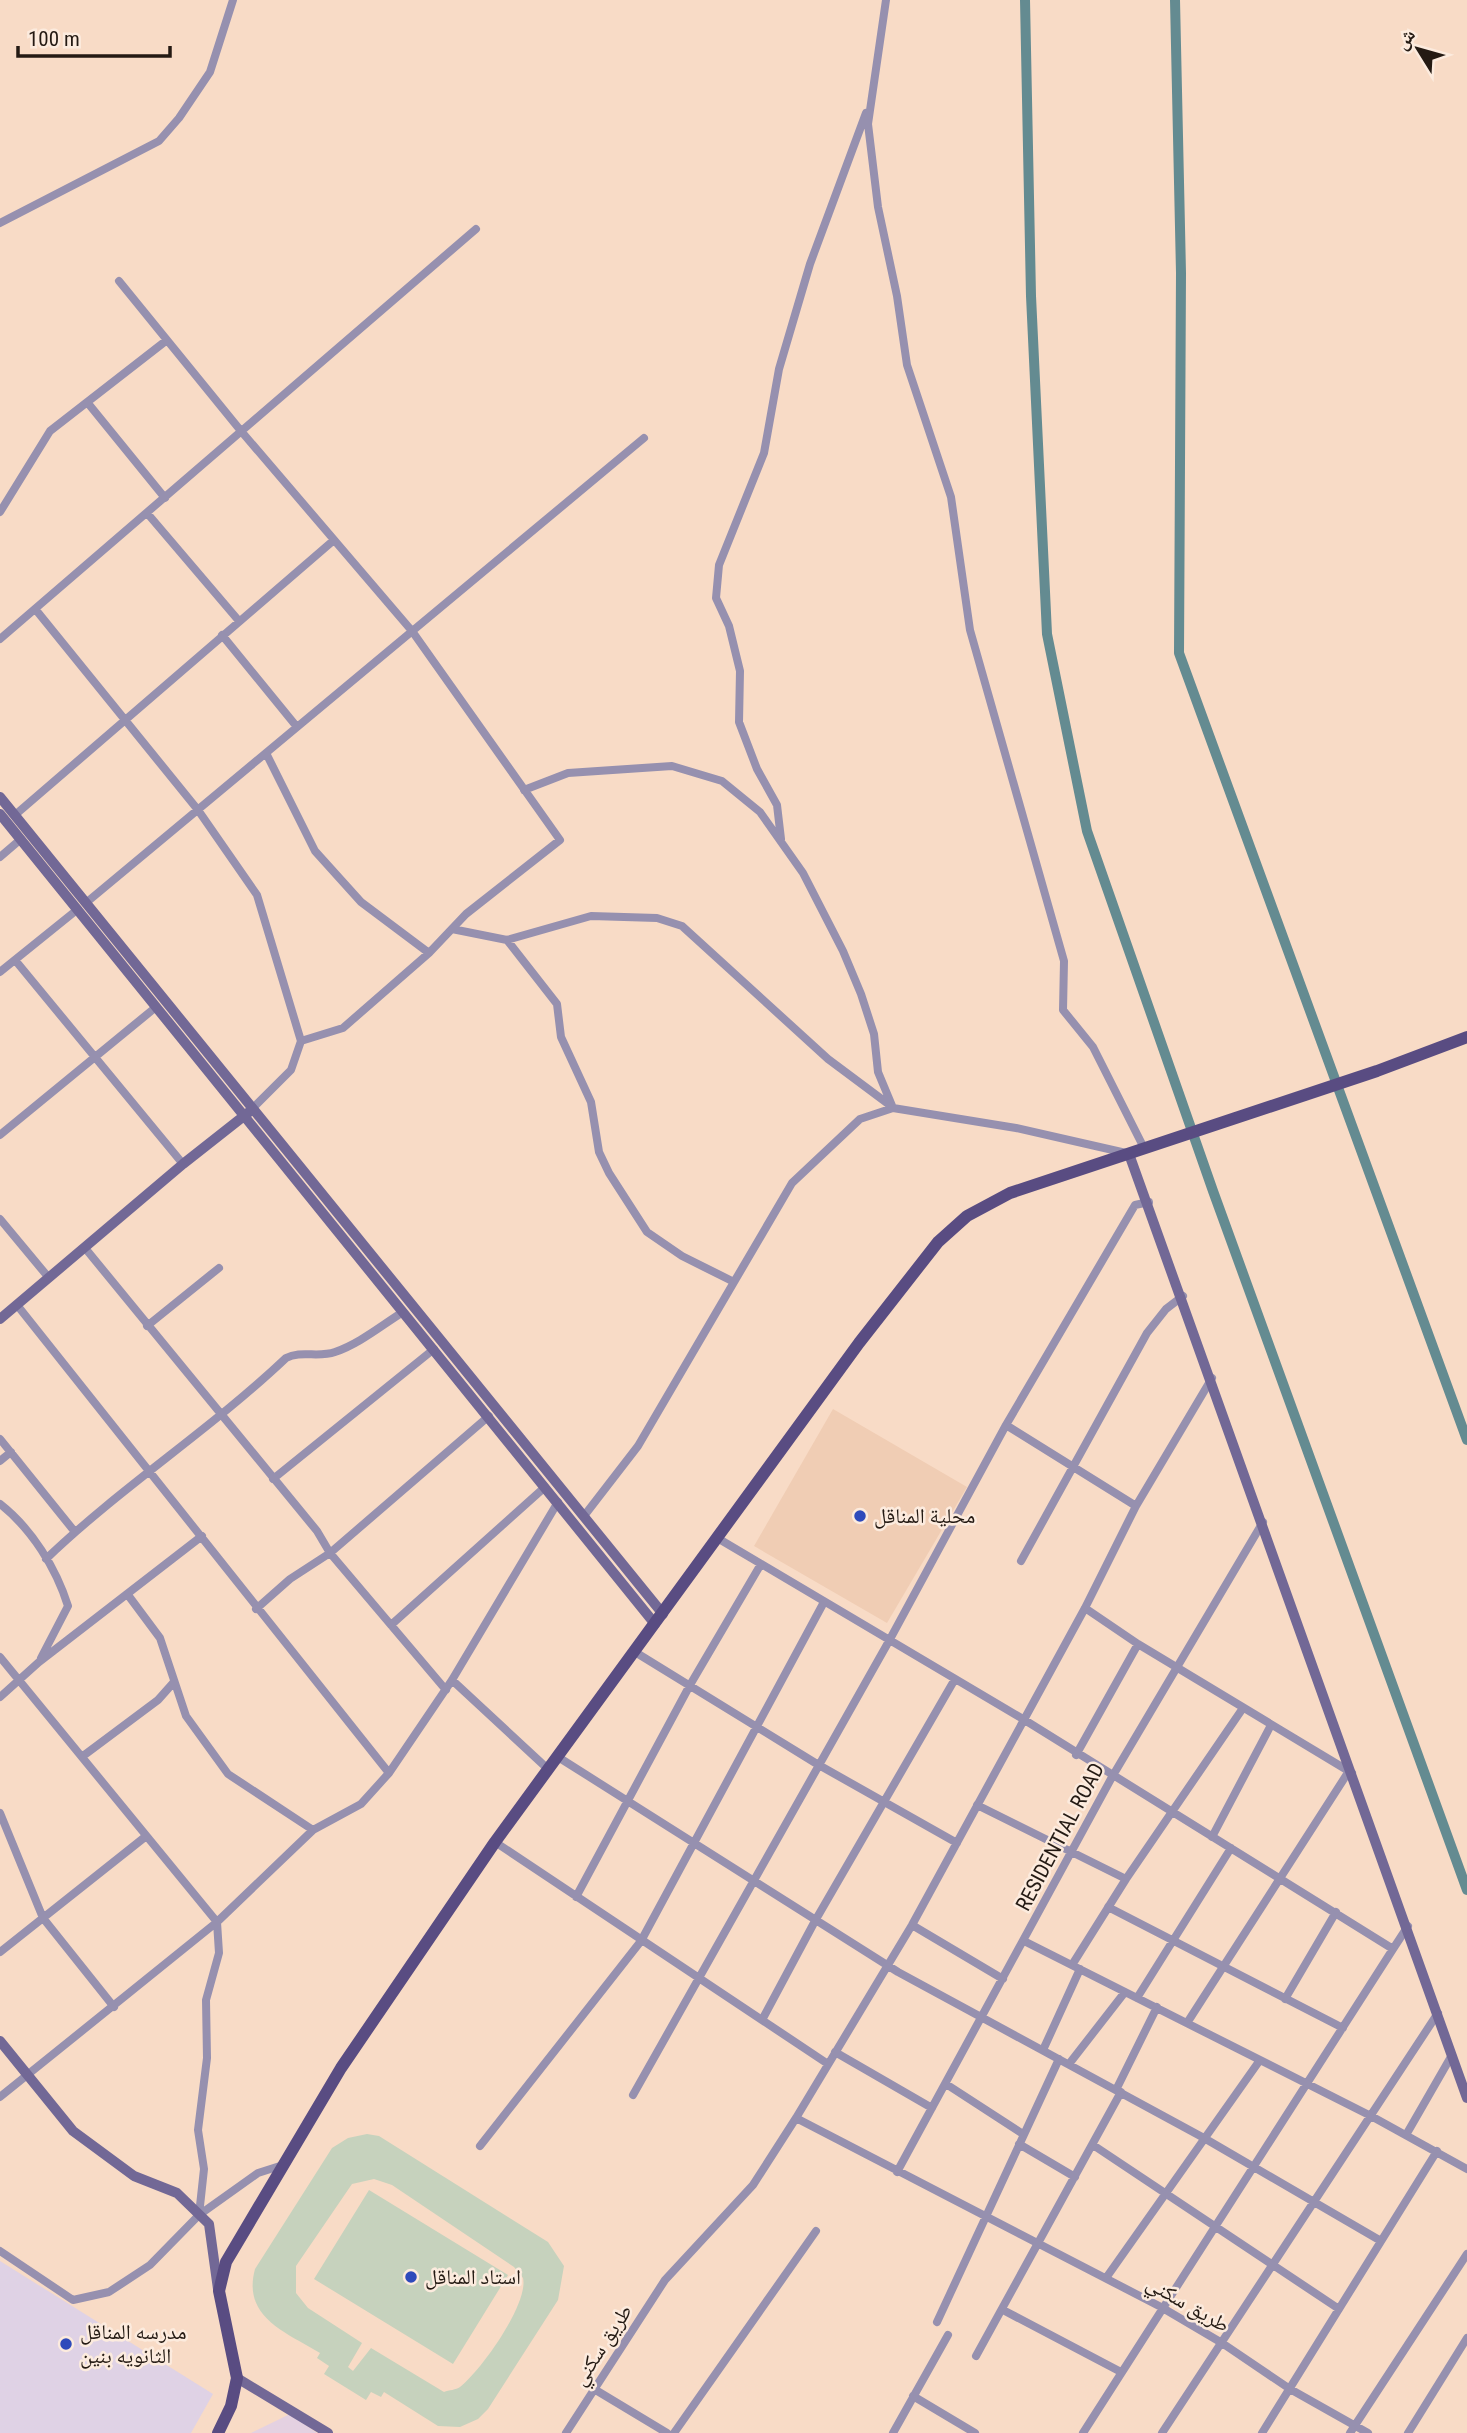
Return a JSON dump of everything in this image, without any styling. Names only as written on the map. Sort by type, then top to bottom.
[{"type":"main road","points":[[218,2433],[231,2406],[237,2378],[219,2291],[226,2262],[341,2068],[495,1842],[719,1539],[859,1343],[938,1242],[967,1216],[1010,1193],[1216,1126],[1467,1037]]},
{"type":"street","points":[[0,223],[159,141],[210,72],[233,0]]},
{"type":"street","points":[[781,839],[776,805],[757,769],[739,722],[740,671],[729,626],[716,598],[719,565],[764,453],[779,369],[810,264],[868,108],[886,0]]},
{"type":"street","points":[[868,108],[878,207],[902,320],[907,365],[951,497],[968,620],[1062,953],[1065,969],[1063,1010],[1093,1048],[1144,1148]]},
{"type":"street","points":[[0,639],[475,229]]},
{"type":"street","points":[[119,281],[241,432],[412,631],[560,840],[466,914],[429,953],[343,1028],[301,1041]]},
{"type":"street","points":[[0,512],[50,431],[167,340]]},
{"type":"street","points":[[87,402],[165,498]]},
{"type":"street","points":[[0,972],[644,438]]},
{"type":"street","points":[[147,513],[239,621]]},
{"type":"street","points":[[15,815],[334,540]]},
{"type":"street","points":[[0,1319],[183,1164],[245,1117],[290,1070],[301,1041],[257,895],[198,810],[36,610]]},
{"type":"street","points":[[222,635],[297,727]]},
{"type":"street","points":[[266,753],[315,850],[361,902],[429,953]]},
{"type":"street","points":[[524,790],[568,773],[672,766],[722,781],[760,812],[781,839],[825,914],[861,993],[874,1034],[878,1072],[894,1108]]},
{"type":"street","points":[[0,797],[83,905],[156,1007],[545,1487],[659,1619]]},
{"type":"street","points":[[0,814],[83,905],[253,1108],[417,1314],[584,1516],[659,1619]]},
{"type":"street","points":[[0,857],[21,839]]},
{"type":"street","points":[[452,929],[507,940],[592,916],[657,918],[682,926],[828,1059],[894,1108]]},
{"type":"street","points":[[507,940],[557,1004],[561,1037],[590,1102],[599,1152],[609,1173],[647,1232],[691,1262],[734,1282]]},
{"type":"street","points":[[15,960],[183,1164]]},
{"type":"street","points":[[0,1135],[156,1007]]},
{"type":"street","points":[[584,1516],[638,1446],[792,1183],[860,1119],[894,1108],[1016,1128],[1129,1154],[1149,1202],[1467,2098]]},
{"type":"street","points":[[633,2095],[817,1764],[889,1642],[1006,1425],[1135,1205],[1149,1202]]},
{"type":"street","points":[[0,1219],[49,1278]]},
{"type":"street","points":[[85,1248],[317,1531],[330,1553],[446,1690]]},
{"type":"street","points":[[147,1326],[219,1268]]},
{"type":"street","points":[[1021,1561],[1071,1466],[1147,1333],[1166,1309],[1182,1296]]},
{"type":"street","points":[[17,1305],[389,1773]]},
{"type":"street","points":[[46,1559],[75,1531],[222,1415],[289,1356],[336,1352],[403,1312]]},
{"type":"street","points":[[273,1479],[434,1349]]},
{"type":"street","name":"طريق سكني","points":[[566,2433],[665,2280],[753,2185],[796,2118],[912,1925],[1084,1608],[1136,1506],[1212,1378]]},
{"type":"street","points":[[256,1609],[290,1579],[330,1553],[489,1416]]},
{"type":"street","points":[[1006,1425],[1136,1506]]},
{"type":"street","points":[[0,1439],[75,1531]]},
{"type":"street","points":[[0,1461],[11,1452]]},
{"type":"street","points":[[391,1625],[545,1487]]},
{"type":"street","points":[[0,2097],[217,1922],[313,1830],[361,1804],[389,1773],[446,1690],[558,1502]]},
{"type":"street","points":[[0,1504],[17,1518],[46,1559],[68,1606],[39,1662]]},
{"type":"street","name":"RESIDENTIAL ROAD","points":[[897,2172],[1112,1777],[1263,1522]]},
{"type":"street","points":[[0,1697],[39,1662],[202,1536]]},
{"type":"street","points":[[719,1539],[1023,1719],[1076,1755],[1393,1949]]},
{"type":"street","points":[[576,1897],[690,1685],[761,1564]]},
{"type":"street","points":[[128,1595],[160,1638],[186,1716],[228,1774],[313,1830]]},
{"type":"street","points":[[480,2146],[641,1941],[824,1602]]},
{"type":"street","points":[[1084,1608],[1177,1669],[1350,1772]]},
{"type":"street","points":[[1076,1755],[1138,1644]]},
{"type":"street","points":[[635,1651],[817,1764],[957,1843]]},
{"type":"street","points":[[0,1657],[217,1922],[219,1953],[206,2000],[207,2058],[198,2130],[204,2169],[199,2215]]},
{"type":"street","points":[[762,2020],[815,1921],[955,1679]]},
{"type":"street","points":[[452,1680],[549,1770]]},
{"type":"street","points":[[83,1756],[158,1700],[174,1682]]},
{"type":"street","points":[[1043,2050],[1076,1967],[1108,1907],[1243,1708]]},
{"type":"street","points":[[1212,1837],[1271,1725]]},
{"type":"street","points":[[558,1757],[693,1845],[888,1965],[1204,2138],[1381,2241]]},
{"type":"street","points":[[1187,2023],[1350,1772]]},
{"type":"street","points":[[977,1805],[1126,1879]]},
{"type":"street","points":[[0,1813],[2,1825],[43,1918],[114,2007]]},
{"type":"street","points":[[0,1952],[145,1837]]},
{"type":"street","points":[[495,1842],[828,2064]]},
{"type":"street","points":[[1137,1998],[1231,1848]]},
{"type":"street","points":[[1108,1907],[1343,2028]]},
{"type":"street","points":[[1285,1999],[1336,1912]]},
{"type":"street","points":[[912,1925],[1003,1979]]},
{"type":"street","points":[[1083,2433],[1161,2307],[1408,1926]]},
{"type":"street","points":[[1024,1941],[1371,2116],[1467,2169]]},
{"type":"street","points":[[1069,2064],[1125,1992]]},
{"type":"street","points":[[976,2356],[1076,2177],[1157,2007]]},
{"type":"street","points":[[1162,2433],[1438,2013]]},
{"type":"street","points":[[0,2042],[73,2131],[134,2176],[177,2193],[209,2224],[222,2313]]},
{"type":"street","points":[[835,2052],[932,2108]]},
{"type":"street","points":[[1406,2135],[1452,2055]]},
{"type":"street","points":[[937,2322],[1059,2059]]},
{"type":"street","points":[[1106,2278],[1260,2060]]},
{"type":"street","points":[[946,2084],[1023,2134]]},
{"type":"street","name":"طريق سكني","points":[[796,2118],[984,2218],[1161,2307],[1222,2343],[1290,2389],[1368,2433]]},
{"type":"street","points":[[1019,2144],[1076,2177]]},
{"type":"street","points":[[1093,2144],[1339,2309]]},
{"type":"street","points":[[1262,2433],[1437,2151]]},
{"type":"street","points":[[0,2251],[73,2300],[109,2292],[150,2265],[199,2215],[258,2173],[283,2165]]},
{"type":"street","points":[[674,2433],[816,2231]]},
{"type":"street","points":[[1350,2433],[1467,2254]]},
{"type":"street","points":[[1003,2310],[1121,2372]]},
{"type":"street","points":[[893,2433],[948,2335]]},
{"type":"street","points":[[1408,2433],[1467,2338]]},
{"type":"street","points":[[237,2378],[328,2433]]},
{"type":"street","points":[[594,2389],[667,2433]]},
{"type":"street","points":[[913,2396],[975,2433]]},
{"type":"shaded area","name":"محلية المناقل","points":[[833,1409],[967,1487],[887,1623],[754,1546]]},
{"type":"shaded area","name":"مدرسه المناقل الثانويه بنين","points":[[0,2261],[213,2394],[191,2433],[0,2433]]},
{"type":"shaded area","points":[[290,2414],[317,2433],[251,2433]]},
{"type":"green space","points":[[367,2134],[379,2136],[548,2242],[564,2266],[558,2300],[488,2409],[478,2419],[460,2427],[438,2426],[384,2392],[381,2397],[371,2392],[366,2400],[324,2374],[329,2366],[317,2358],[320,2353],[270,2321],[255,2299],[255,2269],[332,2148],[348,2138]],"holes":[[[374,2179],[392,2185],[514,2267],[523,2278],[519,2303],[502,2336],[480,2367],[457,2389],[444,2392],[371,2348],[353,2371],[348,2367],[362,2343],[308,2308],[296,2293],[296,2266],[352,2184]]]},
{"type":"green space","name":"استاد المناقل","points":[[369,2190],[508,2275],[453,2364],[314,2279]]},
{"type":"waterway","points":[[1025,0],[1031,296],[1047,634],[1087,831],[1213,1191],[1467,1890]]},
{"type":"waterway","points":[[1175,0],[1181,273],[1179,653],[1467,1440]]},
{"type":"place","name":"محلية المناقل","points":[[860,1516]]},
{"type":"place","name":"استاد المناقل","points":[[411,2277]]},
{"type":"place","name":"مدرسه المناقل الثانويه بنين","points":[[66,2344]]}]
